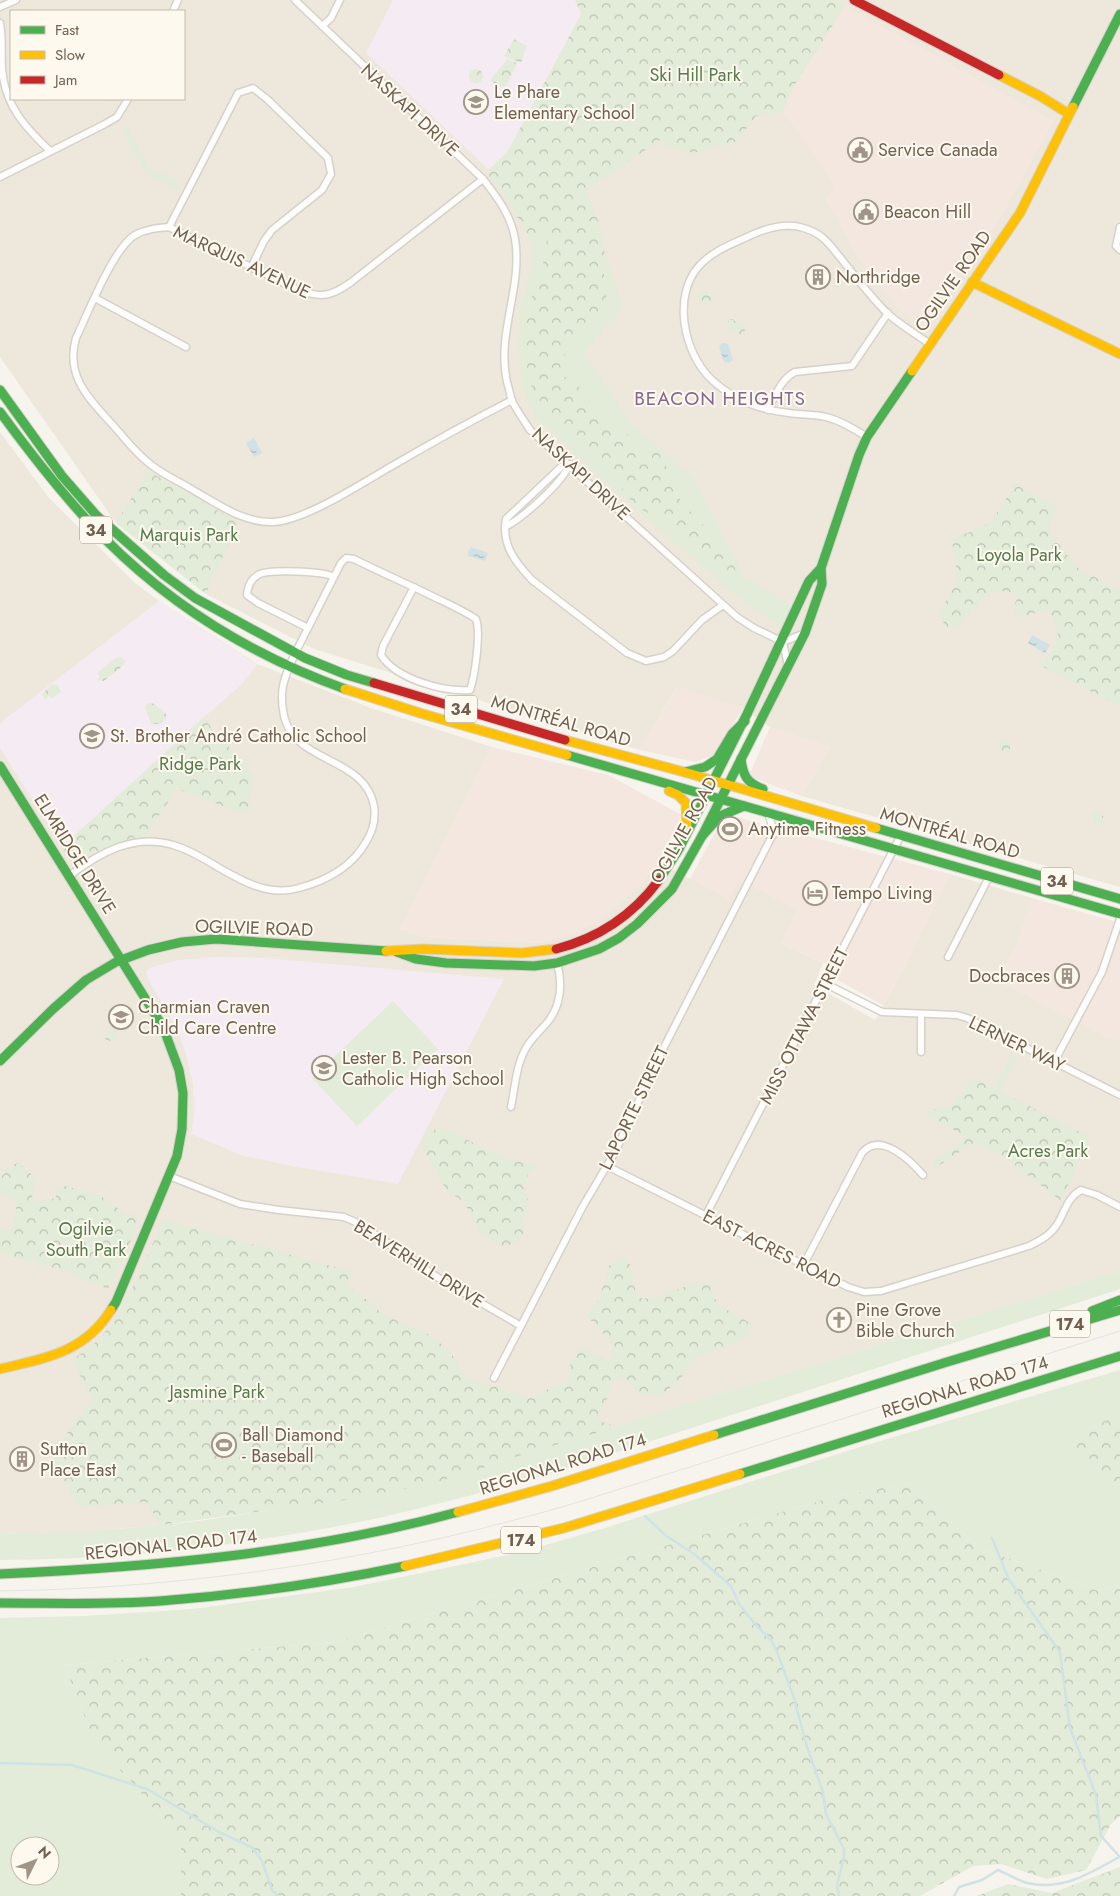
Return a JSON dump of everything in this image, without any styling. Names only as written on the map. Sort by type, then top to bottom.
[{"type":"main road","points":[[854,0],[1040,96],[1069,114]]},
{"type":"main road","name":"OGILVIE ROAD","points":[[0,1061],[85,981],[122,960],[166,944],[205,939],[396,952],[421,949],[524,953],[557,949],[601,933],[617,923],[644,900],[657,883],[714,781],[783,642],[809,581],[820,568],[867,437],[1020,213],[1120,14]]},
{"type":"main road","points":[[972,282],[1120,354]]},
{"type":"main road","name":"MONTRÉAL ROAD","points":[[0,390],[62,476],[97,516],[121,538],[164,575],[195,598],[296,654],[347,675],[546,735],[684,772],[1120,899]]},
{"type":"main road","name":"MONTRÉAL ROAD","points":[[0,412],[42,470],[70,503],[100,534],[148,578],[222,630],[290,667],[353,692],[541,749],[623,770],[1120,914]]},
{"type":"main road","name":"OGILVIE ROAD","points":[[396,952],[416,960],[488,966],[534,966],[558,963],[599,949],[619,938],[637,924],[672,889],[728,786],[805,633],[822,584],[820,568]]},
{"type":"main road","points":[[684,772],[705,767],[716,759],[732,734],[745,721]]},
{"type":"main road","points":[[541,749],[546,735]]},
{"type":"main road","points":[[741,759],[742,771],[752,786],[787,798],[800,806]]},
{"type":"main road","name":"ELMRIDGE DRIVE","points":[[0,766],[162,1027],[179,1070],[182,1093],[182,1129],[177,1156],[116,1302],[96,1331],[85,1340],[64,1352],[0,1369]]},
{"type":"main road","points":[[623,770],[635,778],[684,798],[688,810],[687,831]]},
{"type":"main road","points":[[702,836],[722,814],[744,806]]},
{"type":"main road","points":[[1020,1339],[1120,1300]]},
{"type":"main road","name":"REGIONAL ROAD 174","points":[[0,1574],[112,1569],[188,1563],[284,1550],[370,1534],[526,1493],[1020,1339],[1120,1310]]},
{"type":"main road","name":"REGIONAL ROAD 174","points":[[0,1603],[138,1602],[221,1595],[312,1583],[431,1561],[542,1535],[620,1512],[1120,1356]]},
{"type":"street","points":[[0,7],[13,3],[16,0]]},
{"type":"street","name":"NASKAPI DRIVE","points":[[295,0],[483,179],[503,205],[515,236],[516,272],[503,365],[512,400],[530,430],[570,464],[737,617],[754,628],[783,642]]},
{"type":"street","points":[[322,26],[331,18],[340,0]]},
{"type":"street","points":[[0,23],[2,72],[10,106],[28,129],[50,150]]},
{"type":"street","points":[[169,227],[238,93],[254,88],[267,98],[328,158],[331,174],[322,190],[272,230],[264,241],[251,268]]},
{"type":"street","points":[[0,177],[117,117],[127,100]]},
{"type":"street","name":"MARQUIS AVENUE","points":[[483,179],[335,293],[317,296],[300,292],[169,227],[150,228],[134,235],[121,248],[112,262],[76,338],[72,350],[74,368],[80,385],[129,444],[153,466],[238,515],[255,521],[290,520],[332,500],[512,400]]},
{"type":"street","points":[[867,437],[842,423],[825,417],[790,414],[749,404],[729,393],[710,378],[696,358],[687,332],[684,305],[690,278],[701,263],[724,248],[756,232],[788,226],[800,227],[816,233],[827,242],[867,292],[888,313],[930,344]]},
{"type":"street","points":[[1120,227],[1116,246],[1120,250]]},
{"type":"street","points":[[95,298],[186,347]]},
{"type":"street","points":[[768,410],[781,385],[789,375],[795,372],[852,366],[888,313]]},
{"type":"street","points":[[570,464],[566,473],[547,494],[505,527],[508,549],[520,567],[532,580],[627,653],[635,658],[646,661],[664,657],[673,652],[702,620],[723,605]]},
{"type":"street","points":[[69,876],[88,861],[108,850],[144,842],[173,845],[199,856],[245,882],[279,891],[297,889],[313,884],[340,870],[354,858],[372,831],[375,814],[372,797],[363,783],[349,771],[311,751],[291,732],[285,718],[282,695],[290,667],[308,628],[341,563],[346,558],[354,559],[414,587],[466,612],[476,619],[478,635],[473,682],[470,690],[456,691],[430,686],[386,663],[381,655],[383,646],[414,587]]},
{"type":"street","points":[[308,628],[258,603],[247,595],[250,583],[260,574],[269,573],[310,572],[324,573],[334,577]]},
{"type":"street","points":[[788,666],[783,642],[805,633]]},
{"type":"street","points":[[768,813],[772,836]]},
{"type":"street","name":"LAPORTE STREET","points":[[494,1378],[583,1206],[607,1166],[659,1057],[772,836],[779,829],[794,820]]},
{"type":"street","name":"MISS OTTAWA STREET","points":[[706,1215],[901,835]]},
{"type":"street","points":[[948,958],[989,877]]},
{"type":"street","points":[[1054,1062],[1102,972],[1120,918]]},
{"type":"street","points":[[511,1107],[519,1065],[526,1048],[547,1024],[556,1010],[561,993],[558,963]]},
{"type":"street","name":"LERNER WAY","points":[[826,984],[882,1012],[957,1015],[967,1018],[1120,1095]]},
{"type":"street","points":[[921,1014],[921,1052]]},
{"type":"street","points":[[804,1264],[862,1153],[868,1146],[876,1144],[886,1146],[909,1159],[924,1175]]},
{"type":"street","name":"EAST ACRES ROAD","points":[[607,1166],[848,1287],[864,1292],[881,1291],[1030,1246],[1045,1238],[1057,1224],[1073,1194],[1081,1190],[1097,1195],[1120,1207]]},
{"type":"street","name":"BEAVERHILL DRIVE","points":[[169,1176],[240,1204],[344,1218],[360,1224],[440,1278],[520,1326]]},
{"type":"shaded area","points":[[0,0],[1120,0],[1120,887],[802,796],[830,747],[770,727],[743,708],[677,687],[640,750],[314,649],[206,594],[116,523],[0,357]]},
{"type":"shaded area","name":"Le Phare Elementary School","points":[[393,0],[589,0],[508,151],[489,170],[366,53]]},
{"type":"shaded area","points":[[845,6],[1054,121],[1000,219],[925,327],[897,308],[859,260],[825,198],[836,189],[783,111],[791,91]]},
{"type":"shaded area","points":[[0,432],[49,498],[135,583],[159,601],[257,664],[371,708],[492,747],[400,929],[424,937],[539,943],[575,932],[599,920],[639,887],[658,862],[729,899],[739,879],[798,910],[781,943],[823,963],[814,985],[875,1020],[904,968],[950,874],[1032,898],[1018,943],[998,981],[1108,1037],[1120,1040],[1120,1271],[508,1459],[353,1499],[160,1525],[91,1531],[0,1534]]},
{"type":"shaded area","name":"St. Brother André Catholic School","points":[[159,601],[257,665],[242,684],[62,847],[0,748],[0,723]]},
{"type":"shaded area","points":[[678,686],[743,708],[714,755],[695,762],[640,750]]},
{"type":"shaded area","points":[[770,727],[830,747],[802,796],[749,776]]},
{"type":"shaded area","points":[[492,747],[608,775],[682,815],[658,862],[639,887],[599,920],[575,932],[538,943],[424,937],[400,929]]},
{"type":"shaded area","points":[[733,816],[950,874],[904,968],[883,1005],[838,980],[839,970],[781,943],[798,910],[739,880],[729,899],[690,879],[718,827]]},
{"type":"shaded area","points":[[1032,898],[1120,923],[1120,1040],[1108,1037],[998,981],[1018,943]]},
{"type":"shaded area","name":"Lester B. Pearson Catholic High School","points":[[220,957],[264,958],[504,979],[398,1184],[296,1167],[244,1156],[191,1134],[194,1115],[193,1084],[187,1058],[179,1033],[148,979],[146,972],[149,968],[178,960]]},
{"type":"green space","name":"Ski Hill Park","points":[[575,0],[838,0],[845,6],[791,91],[783,111],[756,116],[737,141],[694,153],[668,147],[660,140],[588,189],[587,193],[602,235],[606,261],[603,268],[607,294],[602,313],[585,336],[568,346],[559,372],[586,392],[596,417],[621,428],[640,448],[657,449],[680,499],[718,541],[734,566],[737,576],[734,585],[701,549],[671,526],[636,506],[623,491],[607,463],[592,455],[575,442],[548,408],[540,401],[523,371],[526,317],[536,283],[542,271],[547,239],[544,231],[532,243],[505,195],[488,176],[489,170],[508,151],[581,14]]},
{"type":"green space","points":[[514,39],[527,46],[521,63],[504,56]]},
{"type":"green space","points":[[507,59],[517,63],[507,85],[503,87],[490,81]]},
{"type":"green space","points":[[476,69],[481,71],[483,76],[481,81],[476,83],[471,81],[469,76],[471,71]]},
{"type":"green space","points":[[127,126],[149,167],[179,182],[176,188],[146,173],[123,132]]},
{"type":"green space","points":[[584,192],[623,307],[583,353],[630,422],[693,478],[743,575],[791,606],[784,630],[728,589],[619,494],[536,417],[523,392],[518,341],[522,302],[531,268],[532,243]]},
{"type":"green space","points":[[700,291],[707,293],[714,299],[713,302],[705,303],[700,301],[698,297]]},
{"type":"green space","points":[[732,319],[745,328],[744,334],[735,334],[726,327],[729,320]]},
{"type":"green space","name":"Marquis Park","points":[[148,471],[238,522],[206,594],[116,523]]},
{"type":"green space","name":"Loyola Park","points":[[1014,484],[1058,507],[1048,531],[1079,569],[1120,590],[1120,707],[1040,665],[1056,642],[1058,631],[1056,625],[1052,616],[1047,611],[1017,616],[1013,609],[1018,596],[1016,593],[1003,591],[987,594],[960,625],[948,629],[944,625],[943,620],[937,616],[956,584],[953,540],[978,529],[990,521],[1004,503]]},
{"type":"green space","points":[[121,657],[126,662],[121,667],[104,681],[97,680],[100,677],[97,673],[116,658]]},
{"type":"green space","points":[[52,684],[57,685],[61,692],[51,699],[49,696],[44,700],[42,694]]},
{"type":"green space","points":[[149,703],[155,704],[166,714],[166,719],[160,724],[151,724],[145,706]]},
{"type":"green space","name":"Ridge Park","points":[[203,718],[255,776],[247,815],[177,789],[145,836],[108,846],[91,854],[74,866],[62,847]]},
{"type":"green space","points":[[1002,740],[1007,741],[1011,745],[1009,751],[1003,751],[997,746],[997,743]]},
{"type":"green space","points":[[1093,811],[1099,811],[1105,820],[1100,826],[1091,820],[1090,816]]},
{"type":"green space","points":[[393,1001],[438,1049],[357,1126],[312,1078]]},
{"type":"green space","points":[[112,1027],[119,1038],[113,1042],[105,1039],[107,1031]]},
{"type":"green space","points":[[1011,1055],[1017,1058],[1000,1092],[994,1089]]},
{"type":"green space","name":"Acres Park","points":[[973,1077],[1089,1137],[1061,1201],[1007,1159],[975,1142],[935,1168],[931,1164],[967,1137],[923,1113],[951,1105]]},
{"type":"green space","points":[[440,1127],[504,1158],[536,1166],[534,1170],[529,1172],[524,1186],[529,1205],[524,1217],[524,1234],[518,1241],[501,1246],[483,1235],[470,1217],[466,1204],[447,1190],[442,1183],[436,1169],[422,1149],[425,1135]]},
{"type":"green space","name":"Ogilvie South Park","points":[[19,1163],[31,1174],[36,1186],[32,1196],[34,1202],[56,1198],[57,1189],[61,1185],[92,1193],[104,1198],[123,1212],[139,1217],[133,1236],[108,1289],[66,1271],[0,1253],[0,1228],[10,1231],[16,1208],[13,1199],[8,1195],[0,1193],[0,1178],[15,1164]]},
{"type":"green space","name":"Jasmine Park","points":[[164,1220],[354,1272],[347,1287],[360,1294],[384,1315],[426,1333],[439,1342],[454,1357],[467,1378],[535,1399],[548,1389],[568,1382],[571,1361],[582,1347],[611,1362],[611,1342],[587,1316],[599,1299],[610,1264],[624,1256],[630,1265],[637,1298],[661,1296],[690,1285],[705,1282],[713,1284],[711,1290],[718,1305],[752,1324],[749,1335],[738,1343],[706,1352],[690,1362],[685,1374],[664,1393],[637,1394],[625,1377],[610,1382],[606,1402],[595,1419],[617,1427],[433,1483],[353,1499],[160,1525],[147,1502],[78,1506],[52,1459],[73,1424],[93,1400],[72,1360],[88,1349],[108,1329],[135,1284]]},
{"type":"green space","points":[[1120,1271],[1120,1289],[556,1472],[442,1503],[328,1528],[205,1547],[82,1558],[0,1560],[0,1534],[99,1530],[190,1522],[340,1500],[397,1490],[453,1477]]},
{"type":"green space","points":[[1120,1370],[1120,1413],[1062,1443],[1120,1485],[1120,1586],[1096,1590],[979,1548],[909,1483],[833,1497],[335,1642],[64,1665],[96,1745],[138,1789],[181,1843],[181,1896],[0,1896],[0,1618],[85,1616],[193,1609],[354,1587],[517,1553],[605,1528],[857,1448]]},
{"type":"green space","points":[[1120,1413],[1120,1485],[1061,1443]]},
{"type":"green space","points":[[909,1483],[979,1548],[1096,1590],[1120,1586],[1120,1816],[1111,1824],[1086,1870],[1047,1879],[1001,1864],[973,1866],[920,1896],[181,1896],[181,1843],[138,1789],[96,1745],[64,1665],[335,1642],[833,1497]]},
{"type":"green space","points":[[1120,1867],[1120,1896],[977,1896],[1008,1884],[1052,1893]]},
{"type":"water","points":[[722,343],[728,344],[733,360],[729,363],[724,362],[719,346]]},
{"type":"water","points":[[254,438],[262,453],[254,457],[246,443]]},
{"type":"water","points":[[471,547],[488,553],[485,561],[468,556],[468,551]]},
{"type":"water","points":[[1032,635],[1050,645],[1045,653],[1028,643]]},
{"type":"waterway","points":[[645,1516],[665,1535],[694,1554],[731,1586],[739,1604],[770,1639],[776,1649],[794,1698],[807,1747],[823,1792],[826,1814],[844,1849],[844,1857],[837,1885],[839,1896]]},
{"type":"waterway","points":[[992,1538],[1009,1580],[1060,1652],[1070,1728],[1096,1795],[1101,1836],[1120,1857]]},
{"type":"waterway","points":[[0,1763],[72,1765],[147,1789],[219,1832],[253,1848],[262,1861],[272,1890],[278,1896]]},
{"type":"waterway","points":[[954,1896],[959,1887],[982,1880],[998,1870],[1027,1883],[1052,1885],[1086,1875],[1119,1857]]},
{"type":"tram line","points":[[0,1591],[148,1584],[221,1576],[367,1554],[439,1539],[582,1501],[1120,1331]]},
{"type":"traffic: fast","points":[[1073,107],[1120,14]]},
{"type":"traffic: fast","points":[[659,880],[679,849],[747,714],[809,581],[821,568],[859,455],[867,437],[912,371]]},
{"type":"traffic: fast","points":[[0,390],[62,476],[97,516],[164,575],[195,598],[305,658],[347,675],[374,683]]},
{"type":"traffic: fast","points":[[0,412],[78,510],[106,540],[159,587],[217,628],[280,662],[345,689]]},
{"type":"traffic: fast","points":[[397,952],[416,959],[446,963],[534,966],[557,963],[599,949],[619,938],[637,924],[672,889],[702,836],[805,633],[822,584],[821,568]]},
{"type":"traffic: fast","points":[[685,772],[705,767],[717,759],[732,734],[745,721]]},
{"type":"traffic: fast","points":[[567,755],[1120,914]]},
{"type":"traffic: fast","points":[[741,759],[747,778],[753,784],[763,789]]},
{"type":"traffic: fast","points":[[0,766],[163,1027],[179,1070],[183,1093],[182,1129],[177,1156],[111,1310]]},
{"type":"traffic: fast","points":[[702,836],[720,816],[744,806]]},
{"type":"traffic: fast","points":[[876,828],[1120,899]]},
{"type":"traffic: fast","points":[[0,1061],[53,1009],[86,980],[116,962],[148,950],[182,942],[216,939],[386,951]]},
{"type":"traffic: fast","points":[[1092,1311],[1120,1300]]},
{"type":"traffic: fast","points":[[714,1435],[1120,1310]]},
{"type":"traffic: fast","points":[[740,1474],[1120,1356]]},
{"type":"traffic: fast","points":[[0,1574],[116,1567],[231,1556],[345,1538],[458,1512]]},
{"type":"traffic: fast","points":[[0,1603],[80,1604],[160,1601],[283,1588],[405,1566]]},
{"type":"traffic: slow","points":[[999,75],[1040,96],[1069,114]]},
{"type":"traffic: slow","points":[[912,371],[1020,213],[1073,107]]},
{"type":"traffic: slow","points":[[972,282],[1120,354]]},
{"type":"traffic: slow","points":[[345,689],[423,714],[567,755]]},
{"type":"traffic: slow","points":[[565,740],[684,772],[876,828]]},
{"type":"traffic: slow","points":[[669,791],[678,795],[686,803],[687,831]]},
{"type":"traffic: slow","points":[[386,951],[423,949],[522,953],[556,949]]},
{"type":"traffic: slow","points":[[0,1369],[48,1357],[76,1345],[89,1336],[111,1310]]},
{"type":"traffic: slow","points":[[458,1512],[552,1486],[714,1435]]},
{"type":"traffic: slow","points":[[405,1566],[564,1528],[740,1474]]},
{"type":"traffic: jam","points":[[854,0],[999,75]]},
{"type":"traffic: jam","points":[[374,683],[565,740]]},
{"type":"traffic: jam","points":[[556,949],[601,932],[614,924],[638,904],[659,880]]},
{"type":"place","name":"Le Phare Elementary School","points":[[476,102]]},
{"type":"place","name":"Service Canada","points":[[860,150]]},
{"type":"place","name":"Beacon Hill","points":[[866,212]]},
{"type":"place","name":"Northridge","points":[[818,277]]},
{"type":"place","name":"St. Brother André Catholic School","points":[[92,736]]},
{"type":"place","name":"Anytime Fitness","points":[[730,829]]},
{"type":"place","name":"Tempo Living","points":[[815,893]]},
{"type":"place","name":"Docbraces","points":[[1067,976]]},
{"type":"place","name":"Charmian Craven Child Care Centre","points":[[121,1017]]},
{"type":"place","name":"Lester B. Pearson Catholic High School","points":[[324,1068]]},
{"type":"place","name":"Pine Grove Bible Church","points":[[839,1320]]},
{"type":"place","name":"Ball Diamond - Baseball","points":[[224,1445]]},
{"type":"place","name":"Sutton Place East","points":[[22,1459]]},
{"type":"district","name":"BEACON HEIGHTS","points":[[720,398]]}]
